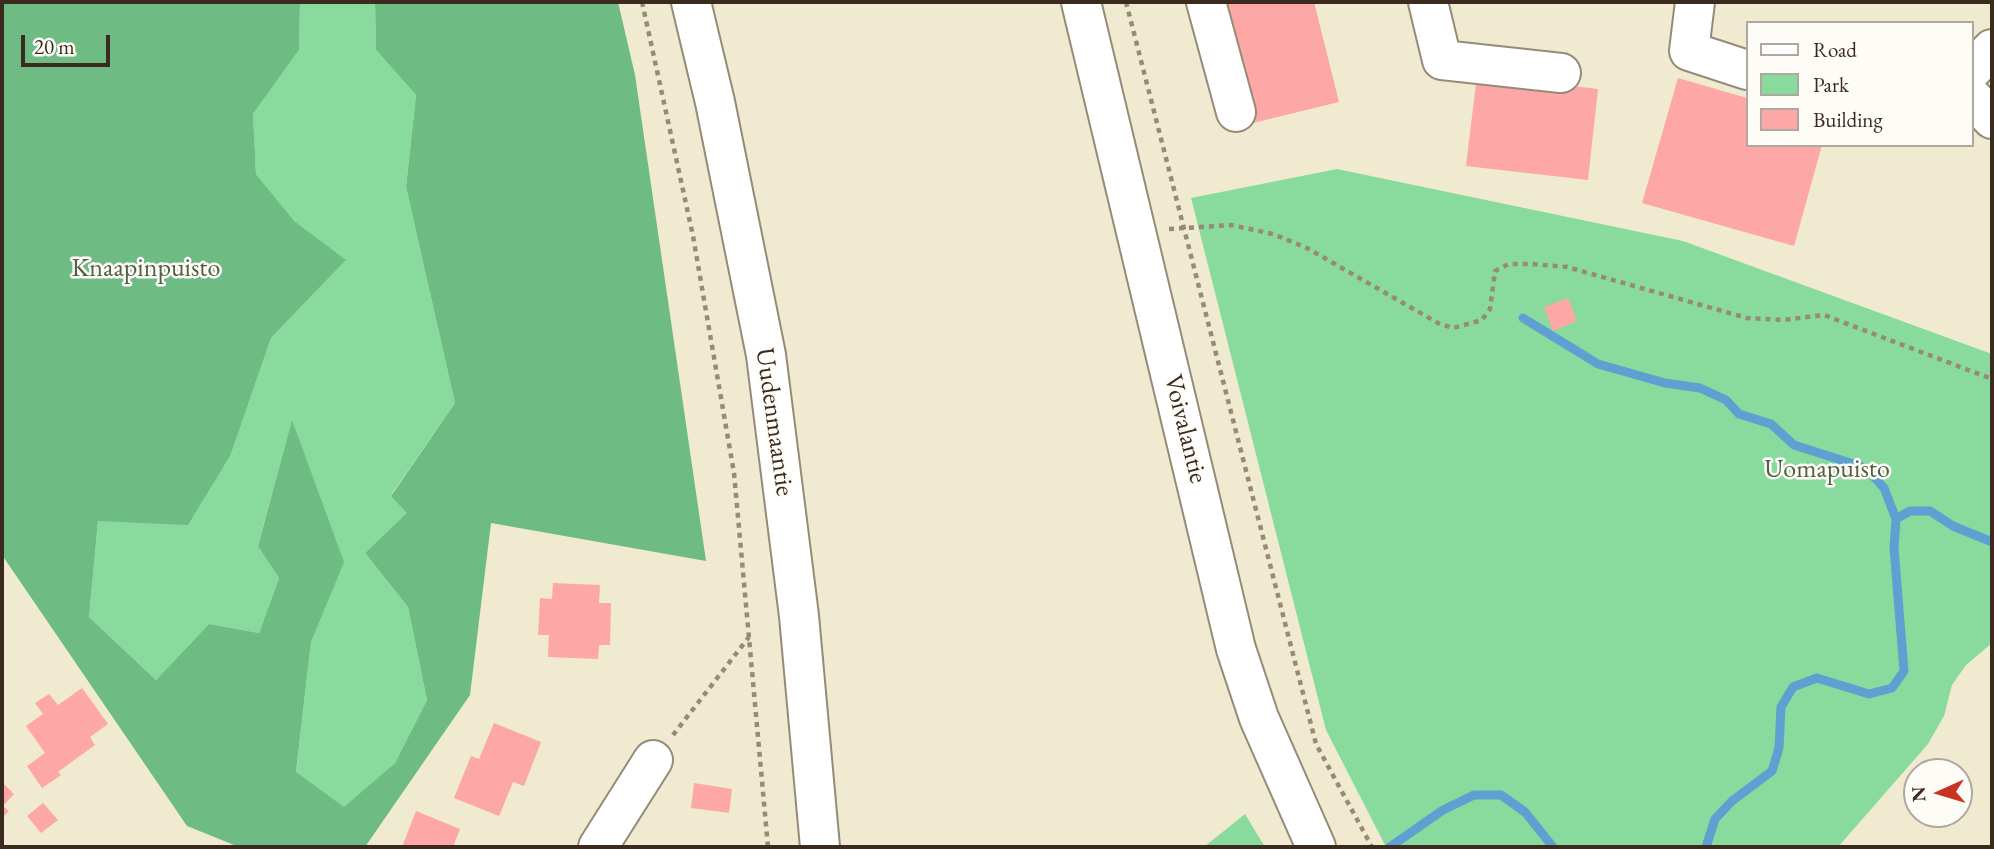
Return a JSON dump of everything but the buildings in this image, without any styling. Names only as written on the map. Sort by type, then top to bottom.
[{"type":"street","name":"Uudenmaantie","points":[[691,2],[715,102],[766,355],[799,616],[820,847]]},
{"type":"street","name":"Voivalantie","points":[[1081,2],[1236,649],[1259,718],[1316,847]]},
{"type":"street","points":[[1206,2],[1236,112]]},
{"type":"street","points":[[1428,2],[1442,60],[1561,73]]},
{"type":"street","points":[[1695,2],[1689,51],[1745,69]]},
{"type":"street","points":[[1973,69],[1992,49]]},
{"type":"street","points":[[1973,98],[1992,119]]},
{"type":"street","points":[[598,847],[653,760]]},
{"type":"path","points":[[642,2],[693,236],[734,473],[768,847]]},
{"type":"path","points":[[1126,2],[1316,744],[1372,847]]},
{"type":"path","points":[[1136,234],[1184,226],[1231,225],[1273,234],[1307,248],[1438,323],[1453,328],[1482,320],[1490,309],[1495,271],[1509,264],[1567,267],[1747,318],[1783,320],[1824,315],[1992,379]]},
{"type":"path","points":[[653,760],[749,637]]},
{"type":"green space","name":"Knaapinpuisto","points":[[2,2],[300,2],[299,50],[253,114],[256,174],[294,221],[346,260],[271,338],[231,454],[188,525],[98,521],[89,617],[156,680],[209,624],[259,633],[279,578],[258,546],[292,420],[344,562],[311,642],[296,772],[344,807],[395,763],[427,700],[408,607],[365,553],[407,513],[391,496],[455,403],[406,187],[416,95],[376,50],[375,2],[618,2],[635,75],[706,561],[491,523],[470,695],[365,847],[239,847],[187,826],[2,555]]},
{"type":"green space","points":[[300,2],[375,2],[376,50],[416,95],[406,187],[455,403],[391,495],[408,513],[365,553],[408,607],[427,700],[395,763],[344,808],[296,773],[311,642],[343,562],[292,421],[258,545],[279,578],[259,633],[209,624],[156,680],[89,617],[98,521],[231,454],[271,338],[345,261],[293,221],[256,174],[253,114],[299,50]]},
{"type":"green space","name":"Uomapuisto","points":[[1337,169],[1683,241],[1992,354],[1992,643],[1966,665],[1952,685],[1944,716],[1928,744],[1916,758],[1903,758],[1903,773],[1838,847],[1386,847],[1326,730],[1191,198]]},
{"type":"green space","points":[[1245,814],[1265,847],[1204,847]]},
{"type":"waterway","points":[[1523,318],[1598,364],[1665,383],[1700,388],[1726,400],[1739,414],[1771,424],[1794,445],[1866,468],[1884,488],[1896,519]]},
{"type":"waterway","points":[[1706,847],[1715,819],[1732,801],[1772,771],[1779,748],[1781,707],[1793,687],[1817,678],[1869,694],[1892,688],[1904,671],[1894,548],[1896,519],[1910,511],[1930,511],[1953,526],[1992,542]]},
{"type":"waterway","points":[[1390,847],[1443,810],[1474,795],[1501,795],[1525,812],[1553,847]]}]
